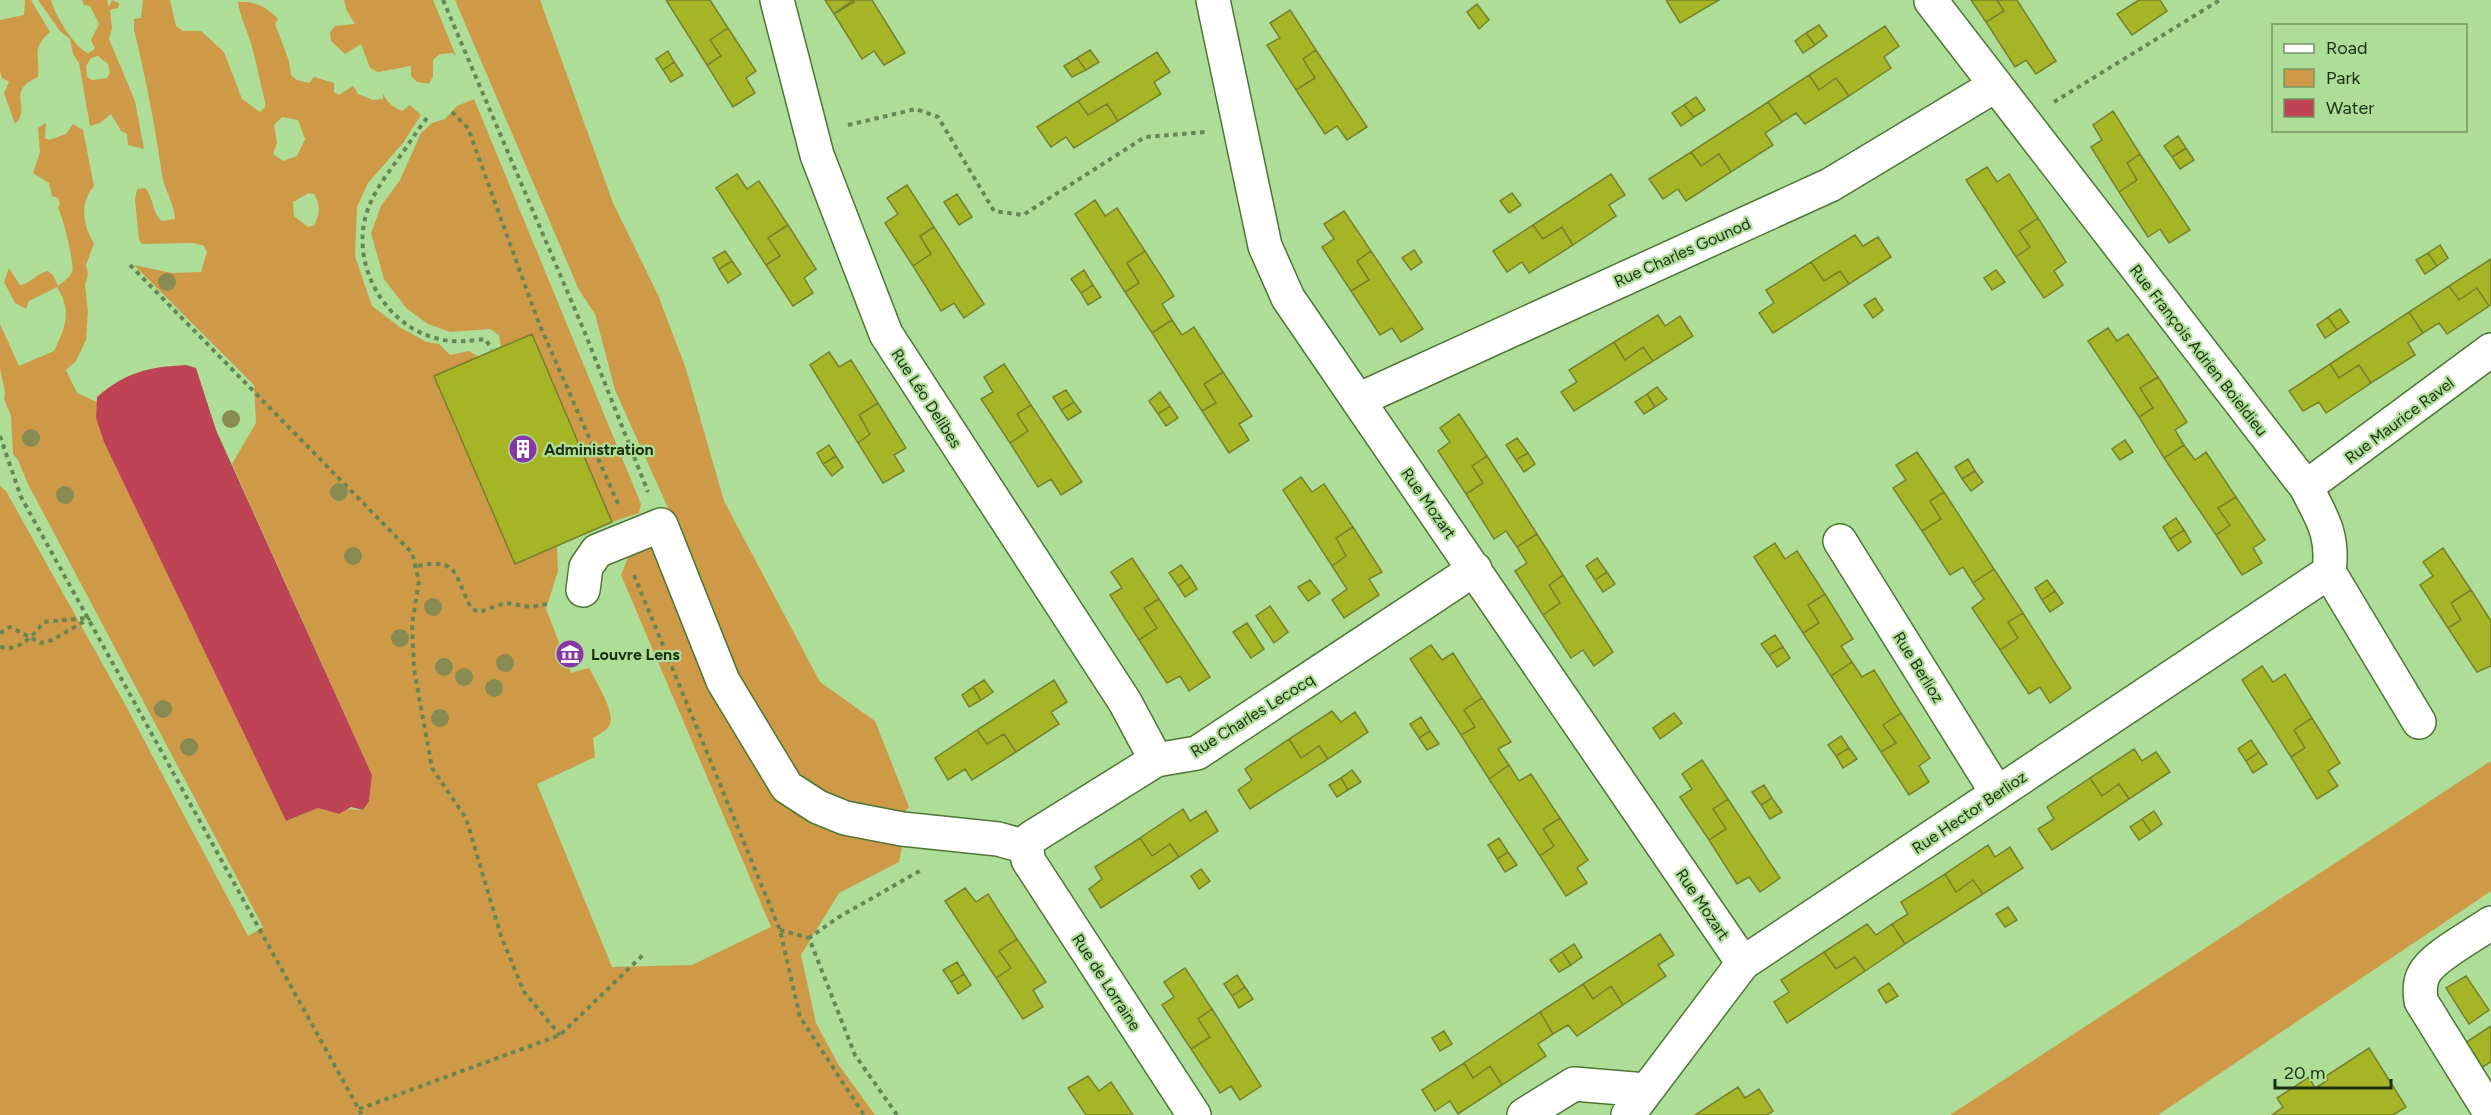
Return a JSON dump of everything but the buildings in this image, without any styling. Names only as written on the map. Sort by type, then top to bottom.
[{"type":"street","name":"Rue Léo Delibes","points":[[777,0],[817,155],[886,334],[1125,702],[1156,760]]},
{"type":"street","name":"Rue Mozart","points":[[1213,0],[1265,246],[1288,298],[1743,963]]},
{"type":"street","name":"Rue François Adrien Boieldieu","points":[[1930,1],[2306,487],[2329,532],[2331,553],[2329,572]]},
{"type":"street","name":"Rue Charles Gounod","points":[[1358,400],[1830,185],[1996,85]]},
{"type":"street","name":"Rue Maurice Ravel","points":[[2306,487],[2491,350]]},
{"type":"street","points":[[584,590],[586,567],[597,551],[661,525],[723,681],[787,787],[818,807],[845,818],[902,829],[998,839],[1027,847]]},
{"type":"street","name":"Rue Berlioz","points":[[1840,541],[1996,793]]},
{"type":"street","name":"Rue Charles Lecocq","points":[[1027,847],[1031,838],[1156,760],[1197,753],[1475,569]]},
{"type":"street","points":[[2329,572],[2419,722]]},
{"type":"street","name":"Rue Hector Berlioz","points":[[1524,1115],[1574,1084],[1637,1103],[1743,963],[2329,572]]},
{"type":"street","name":"Rue de Lorraine","points":[[1027,847],[1028,860],[1194,1115]]},
{"type":"street","points":[[2491,923],[2432,964],[2424,973],[2420,985],[2421,1001],[2491,1114]]},
{"type":"path","points":[[443,0],[585,333],[661,525]]},
{"type":"path","points":[[2023,121],[2220,0]]},
{"type":"path","points":[[812,133],[916,109],[938,117],[994,211],[1023,215],[1145,137],[1239,129]]},
{"type":"path","points":[[452,112],[468,128],[538,321],[622,512],[625,554],[780,930],[800,1017],[864,1115]]},
{"type":"path","points":[[427,118],[374,192],[363,227],[364,262],[372,284],[384,304],[400,319],[438,339],[460,342],[485,339],[492,349]]},
{"type":"path","points":[[130,265],[412,553],[419,580],[412,624],[414,669],[432,768],[466,818],[501,936],[524,992],[560,1035]]},
{"type":"path","points":[[0,436],[16,488],[90,618],[169,769],[363,1115]]},
{"type":"path","points":[[417,566],[434,562],[448,565],[456,572],[472,609],[480,612],[505,603],[538,606],[584,590]]},
{"type":"path","points":[[0,633],[10,627],[40,643],[52,640],[90,618]]},
{"type":"path","points":[[0,647],[15,649],[31,638],[44,622],[90,618]]},
{"type":"path","points":[[809,938],[839,917],[927,866]]},
{"type":"path","points":[[780,930],[809,938]]},
{"type":"path","points":[[809,938],[855,1055],[897,1115]]},
{"type":"path","points":[[359,1109],[560,1035],[645,953]]},
{"type":"green space","points":[[25,0],[31,0],[50,32],[38,47],[38,77],[23,88],[20,117],[15,124],[4,93],[9,82],[2,78],[0,71],[0,20],[24,15]]},
{"type":"green space","points":[[38,0],[51,0],[66,30],[77,45],[88,53],[95,49],[91,40],[99,24],[90,6],[84,5],[82,0],[107,0],[109,7],[112,0],[119,3],[118,8],[110,10],[112,28],[109,39],[135,101],[144,149],[128,145],[127,134],[121,131],[111,114],[100,123],[90,126],[79,63],[73,54],[70,39],[60,31]],"holes":[[[98,56],[108,64],[110,73],[107,78],[92,80],[87,77],[86,66],[91,58]]]},
{"type":"green space","points":[[143,0],[170,0],[176,26],[183,31],[201,31],[224,52],[242,99],[260,112],[265,107],[265,102],[238,2],[255,4],[270,11],[278,19],[275,24],[289,61],[291,75],[297,80],[309,83],[314,77],[334,83],[334,92],[339,95],[353,86],[358,94],[373,100],[383,99],[383,94],[396,108],[402,111],[410,105],[421,115],[403,143],[368,183],[357,207],[355,256],[372,306],[401,328],[427,342],[439,344],[450,355],[469,351],[479,357],[434,377],[515,564],[557,546],[558,571],[546,609],[571,673],[589,668],[608,706],[611,721],[606,730],[593,738],[595,757],[537,784],[612,967],[692,965],[771,927],[621,575],[630,553],[655,544],[761,772],[903,842],[899,862],[839,893],[801,955],[816,1023],[838,1064],[875,1115],[0,1115],[0,486],[6,491],[126,706],[248,936],[263,927],[13,454],[11,416],[4,399],[5,392],[0,369],[0,324],[19,366],[54,351],[62,334],[66,311],[57,287],[29,301],[26,309],[15,303],[4,282],[9,268],[20,285],[48,271],[53,275],[58,286],[72,272],[72,260],[58,208],[60,204],[58,198],[52,196],[49,183],[33,173],[40,152],[38,128],[46,123],[45,138],[49,140],[66,134],[73,124],[83,130],[94,186],[86,200],[84,214],[87,229],[94,243],[86,265],[88,274],[85,285],[88,312],[86,340],[76,361],[66,370],[77,393],[97,402],[96,418],[286,821],[318,808],[339,814],[347,809],[363,810],[372,775],[232,464],[256,423],[254,385],[134,265],[172,273],[201,272],[207,252],[204,246],[194,243],[142,244],[139,240],[135,200],[137,189],[145,188],[156,214],[162,221],[175,219],[162,175],[150,102],[134,30],[134,19],[141,18]],"holes":[[[282,117],[298,120],[305,139],[297,156],[283,161],[273,154],[277,143],[274,125]],[[309,193],[314,194],[319,210],[314,225],[308,227],[294,216],[293,202]]]},
{"type":"green space","points":[[344,0],[433,0],[456,56],[453,53],[440,54],[433,60],[433,76],[429,84],[417,82],[411,76],[411,66],[378,72],[370,68],[361,44],[345,54],[331,41],[330,32],[335,26],[355,24],[346,9]]},
{"type":"green space","points":[[455,0],[540,0],[613,203],[658,295],[686,369],[724,501],[820,682],[875,721],[909,807],[902,815],[852,805],[821,792],[789,771],[730,666],[686,548],[615,390],[595,314],[579,290]]},
{"type":"green space","points":[[474,99],[641,504],[639,513],[612,522],[532,335],[501,347],[499,335],[490,329],[450,332],[428,324],[407,309],[384,279],[371,233],[381,206],[400,180],[421,133],[432,123],[445,119],[457,106]]},
{"type":"green space","points":[[2491,761],[2491,891],[2158,1115],[1950,1115]]},
{"type":"water","points":[[186,365],[196,368],[216,430],[372,775],[369,801],[363,810],[351,807],[339,814],[318,808],[286,821],[104,442],[96,418],[97,397],[118,382],[138,372]]},
{"type":"place","name":"Administration","points":[[523,449]]},
{"type":"place","name":"Louvre Lens","points":[[570,654]]}]
